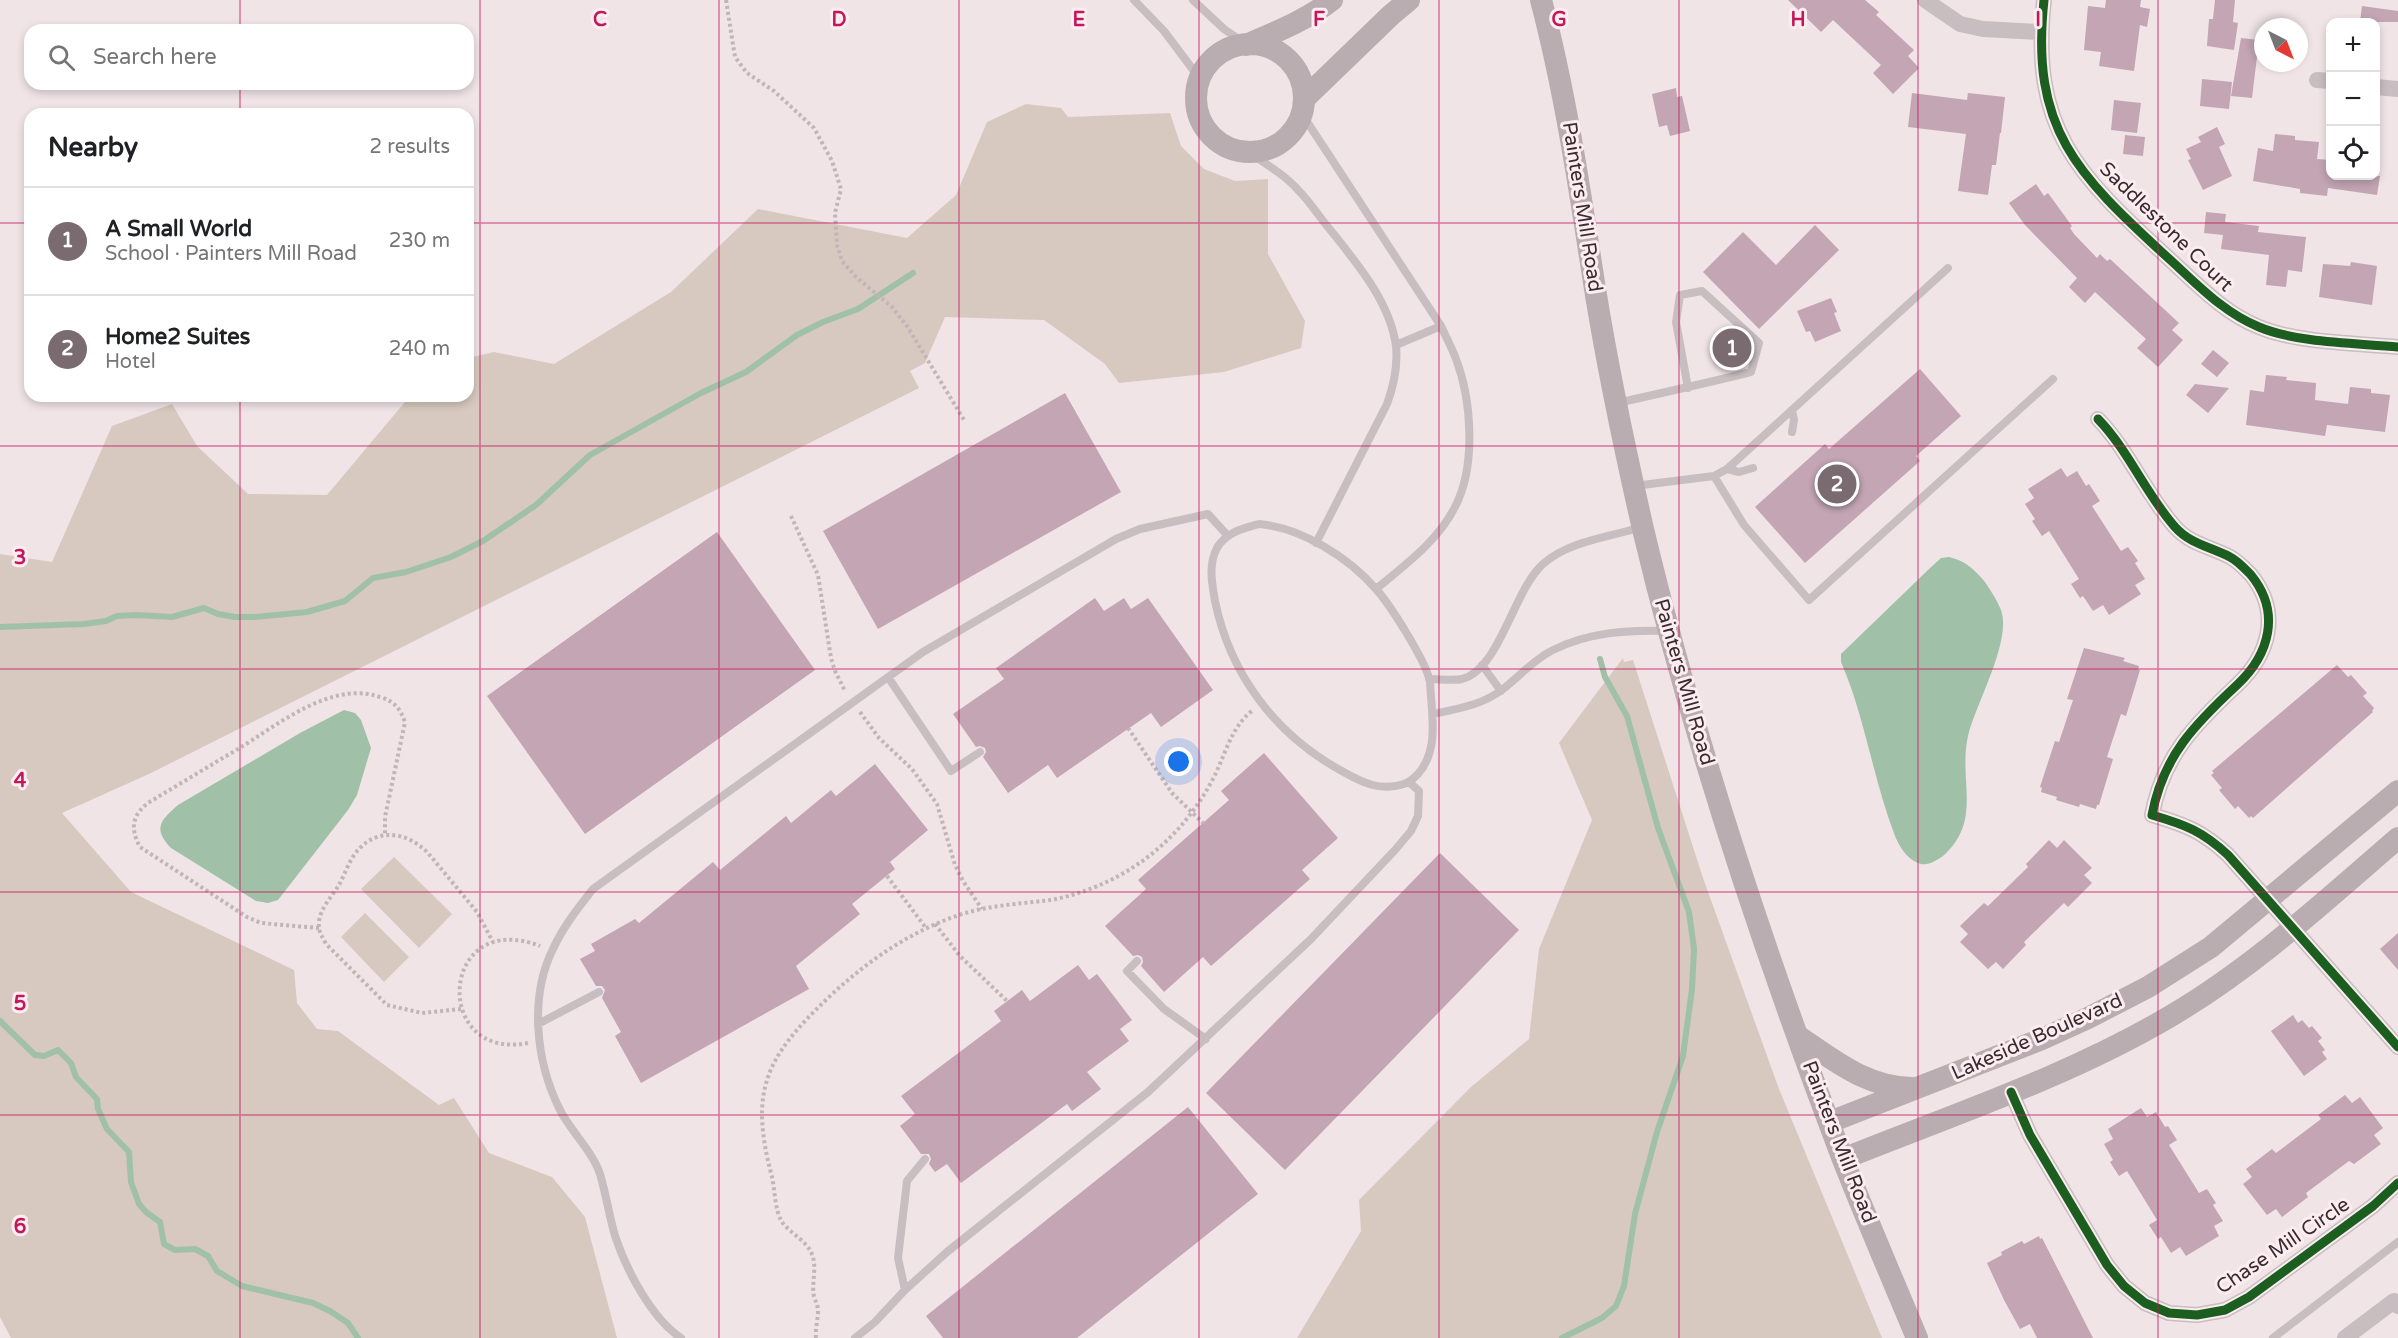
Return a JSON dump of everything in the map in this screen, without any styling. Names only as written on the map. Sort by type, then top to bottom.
[{"type":"main road","points":[[1332,0],[1319,10],[1289,26],[1220,54],[1206,69],[1200,79],[1197,99],[1205,128],[1219,142],[1227,147],[1248,152],[1272,147],[1282,141],[1291,134],[1303,106],[1375,29],[1409,0]]},
{"type":"main road","name":"Painters Mill Road","points":[[1541,0],[1567,111],[1616,403],[1669,631],[1733,853],[1843,1159],[1917,1338]]},
{"type":"main road","points":[[1246,45],[1262,46],[1284,56],[1300,76],[1303,106]]},
{"type":"main road","name":"Lakeside Boulevard","points":[[1830,1122],[2042,1039],[2148,987],[2211,947],[2398,791]]},
{"type":"main road","name":"Lakeside Boulevard","points":[[1843,1159],[2109,1050],[2169,1017],[2229,979],[2294,928],[2398,838]]},
{"type":"main road","points":[[1798,1036],[1853,1073],[1892,1088],[1917,1088]]},
{"type":"street","points":[[1926,0],[1960,24],[1983,29],[2041,32]]},
{"type":"street","name":"Saddlestone Court","points":[[2044,0],[2041,32],[2043,81],[2050,111],[2062,141],[2084,174],[2112,206],[2234,316],[2261,328],[2295,337],[2398,346]]},
{"type":"street","points":[[2380,87],[2398,89]]},
{"type":"street","points":[[2098,419],[2114,436],[2142,484],[2177,530],[2198,544],[2232,558],[2244,567],[2259,586],[2267,604],[2270,623],[2264,648],[2253,669],[2218,701],[2183,740],[2168,763],[2156,792],[2152,815],[2186,825],[2208,837],[2240,866],[2398,1047]]},
{"type":"street","name":"Chase Mill Circle","points":[[2011,1092],[2030,1135],[2107,1265],[2124,1286],[2145,1303],[2169,1312],[2197,1316],[2225,1310],[2249,1297],[2373,1206],[2398,1183]]},
{"type":"street","points":[[2345,1338],[2394,1301],[2398,1306]]},
{"type":"lane","points":[[1134,0],[1164,31],[1200,79]]},
{"type":"lane","points":[[1193,0],[1224,29],[1246,45]]},
{"type":"lane","points":[[1303,106],[1441,326],[1456,360],[1464,389],[1470,448],[1465,479],[1456,507],[1424,548],[1376,589]]},
{"type":"lane","points":[[1248,152],[1280,174],[1299,191],[1337,239],[1371,286],[1385,311],[1396,345],[1397,367],[1394,386],[1387,404],[1316,543]]},
{"type":"lane","points":[[1634,486],[1714,476],[1727,469],[1948,268]]},
{"type":"lane","points":[[1616,403],[1688,388],[1751,372],[1759,343],[1702,291],[1680,295],[1676,322],[1688,388]]},
{"type":"lane","points":[[1396,345],[1441,326]]},
{"type":"lane","points":[[1714,476],[1744,525],[1809,600],[2053,379]]},
{"type":"lane","points":[[1792,410],[1794,420],[1792,432]]},
{"type":"lane","points":[[1727,469],[1739,471],[1753,468]]},
{"type":"lane","points":[[681,1338],[660,1317],[643,1295],[628,1268],[616,1237],[598,1170],[559,1108],[543,1064],[538,1024],[543,974],[552,950],[576,911],[593,889],[923,652],[1124,536],[1140,529],[1208,514],[1228,536]]},
{"type":"lane","points":[[1259,524],[1274,525],[1295,532],[1316,543],[1345,562],[1376,589],[1402,628],[1430,679],[1434,714],[1432,747],[1425,765],[1410,783],[1390,789],[1366,783],[1320,760],[1294,740],[1261,704],[1226,642],[1214,598],[1211,565],[1218,546],[1228,536],[1238,530],[1259,524]]},
{"type":"lane","points":[[1430,679],[1462,679],[1482,666],[1493,650],[1530,578],[1544,563],[1565,549],[1643,527]]},
{"type":"lane","points":[[1434,714],[1466,707],[1501,691],[1534,661],[1575,640],[1628,630],[1669,631]]},
{"type":"lane","points":[[1482,666],[1501,691]]},
{"type":"lane","points":[[888,677],[951,771],[980,752]]},
{"type":"lane","points":[[855,1338],[875,1322],[905,1290],[947,1252],[1148,1092],[1311,939],[1412,831],[1420,805],[1419,791],[1410,783]]},
{"type":"lane","points":[[1137,961],[1127,971],[1164,1009],[1206,1038]]},
{"type":"lane","points":[[538,1024],[599,992]]},
{"type":"lane","points":[[905,1290],[898,1258],[907,1181],[925,1159]]},
{"type":"lane","points":[[2273,1338],[2398,1242]]},
{"type":"path","points":[[726,0],[735,57],[747,72],[774,91],[814,128],[832,161],[841,189],[835,213],[837,245],[842,261],[856,277],[892,307],[908,326],[964,420]]},
{"type":"path","points":[[791,516],[818,575],[826,636],[835,671],[879,738],[912,770],[937,804],[955,865],[982,909]]},
{"type":"path","points":[[319,928],[261,923],[247,917],[140,847],[134,837],[135,816],[151,801],[309,706],[346,694],[373,694],[393,702],[401,711],[405,722],[385,817],[385,834]]},
{"type":"path","points":[[816,1338],[818,1307],[814,1297],[814,1264],[811,1251],[781,1220],[764,1147],[762,1095],[769,1072],[797,1028],[864,966],[934,924],[982,909],[1074,894],[1118,876],[1158,848],[1192,813],[1215,774],[1238,723],[1261,704]]},
{"type":"path","points":[[1128,728],[1172,793],[1203,823]]},
{"type":"path","points":[[461,1010],[422,1013],[387,1005],[326,944],[319,928],[321,915],[358,849],[385,834],[402,836],[420,844],[477,912],[493,942]]},
{"type":"path","points":[[887,876],[926,928]]},
{"type":"path","points":[[934,924],[960,956],[1007,1001]]},
{"type":"path","points":[[540,1041],[518,1045],[498,1045],[476,1032],[461,1010],[459,983],[463,970],[476,952],[493,942],[510,938],[523,939],[552,950]]},
{"type":"shaded area","points":[[1026,104],[1061,108],[1068,117],[1170,113],[1181,146],[1204,169],[1235,181],[1268,179],[1268,254],[1305,321],[1301,348],[1224,372],[1119,383],[1105,364],[1044,320],[945,317],[925,363],[910,371],[919,388],[151,773],[62,813],[131,892],[294,970],[297,1003],[317,1029],[338,1031],[439,1105],[454,1098],[489,1153],[552,1177],[585,1217],[617,1338],[11,1338],[0,1317],[0,554],[52,562],[112,426],[172,404],[197,446],[248,494],[327,495],[405,402],[474,402],[474,357],[494,352],[554,364],[671,292],[758,209],[907,238],[956,195],[987,122]]},
{"type":"shaded area","points":[[1949,557],[1969,566],[1985,582],[2001,610],[2002,638],[1968,736],[1967,799],[1962,828],[1955,842],[1943,856],[1931,863],[1921,864],[1907,855],[1895,836],[1856,704],[1841,662],[1841,654],[1941,558]]},
{"type":"shaded area","points":[[1623,658],[1624,662],[1633,660],[1703,878],[1779,1089],[1882,1338],[1297,1338],[1361,1231],[1359,1200],[1471,1087],[1529,1039],[1539,949],[1592,820],[1559,743]]},
{"type":"shaded area","points":[[344,710],[355,713],[361,720],[371,748],[357,795],[348,810],[278,900],[268,903],[256,901],[171,848],[165,841],[160,830],[161,825],[167,815],[178,805],[300,733]]},
{"type":"shaded area","points":[[394,857],[452,914],[419,948],[361,889]]},
{"type":"shaded area","points":[[365,913],[409,957],[384,982],[341,937]]},
{"type":"building","points":[[1788,0],[1865,0],[1879,12],[1876,15],[1914,50],[1908,56],[1919,68],[1893,94],[1873,73],[1881,65],[1833,20],[1821,32]]},
{"type":"building","points":[[2106,0],[2141,0],[2140,7],[2150,9],[2147,27],[2140,25],[2134,71],[2099,66],[2101,52],[2084,50],[2088,6],[2105,8]]},
{"type":"building","points":[[2215,0],[2235,0],[2233,22],[2238,23],[2234,50],[2207,46],[2209,19],[2213,19]]},
{"type":"building","points":[[2362,6],[2398,11],[2398,22],[2380,22],[2380,18],[2360,18]]},
{"type":"building","points":[[2241,38],[2254,39],[2255,72],[2252,98],[2231,96]]},
{"type":"building","points":[[2202,79],[2232,82],[2229,109],[2200,106]]},
{"type":"building","points":[[1676,88],[1677,97],[1682,96],[1690,131],[1670,136],[1667,125],[1659,127],[1652,94]]},
{"type":"building","points":[[1912,93],[1967,100],[1968,93],[2005,97],[1996,165],[1992,165],[1988,195],[1958,191],[1966,134],[1908,127]]},
{"type":"building","points":[[2114,100],[2141,103],[2137,133],[2111,130]]},
{"type":"building","points":[[2217,127],[2225,144],[2219,147],[2232,176],[2203,190],[2188,160],[2191,159],[2186,149],[2201,142],[2198,137]]},
{"type":"building","points":[[2275,134],[2295,136],[2295,140],[2319,142],[2317,159],[2326,160],[2326,180],[2379,180],[2377,195],[2328,188],[2327,196],[2300,193],[2300,189],[2253,181],[2258,148],[2273,151]]},
{"type":"building","points":[[2125,135],[2145,137],[2143,156],[2123,154]]},
{"type":"building","points":[[2036,184],[2044,196],[2048,193],[2072,226],[2070,228],[2074,234],[2097,258],[2100,254],[2107,261],[2110,259],[2179,323],[2172,330],[2183,340],[2158,367],[2137,348],[2146,339],[2095,292],[2085,303],[2069,287],[2077,278],[2025,225],[2009,203]]},
{"type":"building","points":[[2206,212],[2226,214],[2225,222],[2259,226],[2258,232],[2306,237],[2302,272],[2288,270],[2286,287],[2266,285],[2269,255],[2221,249],[2223,235],[2204,233]]},
{"type":"building","points":[[1815,225],[1839,250],[1759,329],[1703,272],[1743,232],[1776,265]]},
{"type":"building","points":[[2351,262],[2377,266],[2372,305],[2319,297],[2323,264],[2350,266]]},
{"type":"building","points":[[1831,298],[1841,331],[1815,342],[1810,331],[1806,332],[1797,311]]},
{"type":"building","points":[[2213,350],[2229,363],[2217,377],[2201,364]]},
{"type":"building","points":[[1920,369],[1961,416],[1916,456],[1920,461],[1805,563],[1755,507],[1825,444],[1829,449]]},
{"type":"building","points":[[2266,375],[2316,383],[2315,400],[2348,404],[2350,387],[2371,389],[2371,393],[2390,395],[2385,432],[2327,425],[2325,436],[2246,425],[2250,390],[2264,392]]},
{"type":"building","points":[[2195,384],[2229,388],[2208,413],[2186,395]]},
{"type":"building","points":[[1065,393],[1121,492],[878,629],[823,531]]},
{"type":"building","points":[[2061,468],[2067,477],[2077,471],[2086,486],[2089,484],[2100,501],[2092,506],[2121,551],[2128,547],[2138,561],[2135,563],[2145,579],[2135,585],[2141,594],[2109,615],[2103,605],[2093,611],[2083,596],[2080,598],[2071,584],[2079,579],[2049,531],[2042,536],[2025,504],[2034,498],[2028,489]]},
{"type":"building","points":[[717,532],[815,670],[585,834],[487,696]]},
{"type":"building","points":[[1095,598],[1104,611],[1124,598],[1131,609],[1148,598],[1213,690],[1161,727],[1151,713],[1057,778],[1048,765],[1008,793],[983,757],[986,752],[985,748],[976,747],[953,714],[1004,679],[996,668]]},
{"type":"building","points":[[2084,648],[2125,658],[2123,661],[2139,666],[2138,670],[2140,670],[2126,716],[2121,714],[2107,757],[2113,759],[2096,809],[2056,800],[2057,797],[2041,792],[2040,787],[2055,741],[2059,742],[2073,700],[2067,699]]},
{"type":"building","points":[[2337,665],[2348,677],[2351,675],[2367,693],[2363,696],[2374,708],[2373,712],[2253,818],[2251,816],[2249,818],[2238,806],[2235,809],[2219,790],[2222,788],[2211,775],[2214,773],[2212,771]]},
{"type":"building","points":[[1264,753],[1338,838],[1302,870],[1310,879],[1211,966],[1203,957],[1164,992],[1141,966],[1142,957],[1133,956],[1105,926],[1146,889],[1138,880],[1229,800],[1221,791]]},
{"type":"building","points":[[875,764],[928,830],[890,862],[895,869],[852,904],[860,914],[796,966],[809,989],[641,1083],[615,1036],[621,1032],[602,998],[605,990],[602,986],[596,986],[580,959],[595,951],[591,944],[635,919],[639,923],[713,862],[720,870],[786,816],[791,823],[831,790],[836,796]]},
{"type":"building","points":[[2049,840],[2057,848],[2064,840],[2092,868],[2084,875],[2092,883],[2068,907],[2064,903],[2024,942],[2026,945],[2003,969],[1996,962],[1988,969],[1960,942],[1968,934],[1960,926],[1984,903],[1988,906],[2028,867],[2026,864]]},
{"type":"building","points":[[1440,853],[1519,930],[1285,1170],[1206,1093]]},
{"type":"building","points":[[2398,933],[2398,970],[2380,949]]},
{"type":"building","points":[[1078,965],[1089,980],[1097,974],[1132,1020],[1120,1029],[1129,1041],[1087,1072],[1101,1089],[1072,1111],[1067,1104],[961,1183],[947,1164],[935,1172],[929,1164],[931,1159],[929,1154],[921,1154],[900,1126],[915,1114],[901,1096],[1001,1021],[994,1011],[1022,990],[1030,1001]]},
{"type":"building","points":[[2293,1015],[2298,1023],[2302,1020],[2309,1028],[2312,1026],[2322,1038],[2318,1041],[2325,1050],[2322,1052],[2327,1059],[2304,1076],[2271,1031]]},
{"type":"building","points":[[2345,1095],[2352,1103],[2360,1097],[2383,1128],[2374,1135],[2381,1144],[2354,1164],[2349,1161],[2306,1193],[2308,1197],[2282,1217],[2276,1209],[2267,1215],[2243,1184],[2252,1177],[2246,1169],[2272,1149],[2276,1153],[2321,1119],[2318,1115]]},
{"type":"building","points":[[1188,1107],[1258,1194],[1077,1338],[943,1338],[926,1316]]},
{"type":"building","points":[[2141,1108],[2147,1117],[2156,1112],[2165,1127],[2168,1126],[2177,1140],[2169,1145],[2199,1193],[2207,1189],[2223,1221],[2214,1226],[2219,1236],[2186,1256],[2180,1247],[2171,1253],[2161,1237],[2158,1239],[2149,1225],[2157,1220],[2127,1171],[2119,1176],[2110,1162],[2113,1160],[2104,1144],[2113,1139],[2108,1129]]},
{"type":"building","points":[[2039,1236],[2093,1338],[2037,1338],[2030,1324],[2020,1329],[2004,1300],[1987,1263],[2002,1255],[2001,1252],[2022,1241],[2024,1244]]},
{"type":"waterway","points":[[0,627],[84,624],[106,621],[117,616],[172,617],[204,608],[218,614],[255,617],[307,612],[345,601],[373,578],[406,572],[451,557],[483,541],[536,505],[590,455],[701,393],[746,372],[797,335],[858,309],[913,273]]},
{"type":"waterway","points":[[1562,1338],[1602,1318],[1616,1306],[1624,1286],[1635,1214],[1657,1132],[1683,1056],[1692,989],[1694,949],[1689,912],[1658,828],[1627,716],[1605,677],[1600,659]]},
{"type":"waterway","points":[[0,1021],[35,1055],[44,1056],[58,1050],[71,1063],[76,1077],[97,1099],[98,1109],[107,1129],[129,1152],[131,1182],[139,1204],[160,1222],[164,1244],[175,1250],[195,1249],[208,1256],[217,1271],[242,1286],[313,1303],[330,1311],[348,1323],[358,1338]]},
{"type":"cycle path","points":[[2044,0],[2042,45],[2045,83],[2053,116],[2066,146],[2107,200],[2210,296],[2246,321],[2291,336],[2398,347]]},
{"type":"cycle path","points":[[2098,419],[2119,445],[2175,527],[2194,541],[2241,565],[2251,575],[2266,603],[2268,632],[2257,660],[2248,673],[2208,713],[2183,743],[2164,775],[2152,815],[2193,830],[2228,855],[2398,1047]]},
{"type":"cycle path","points":[[2011,1092],[2030,1135],[2107,1265],[2124,1286],[2145,1303],[2169,1313],[2197,1315],[2225,1310],[2249,1297],[2373,1206],[2398,1183]]},
{"type":"place","name":"A Small World","points":[[1732,348]]},
{"type":"place","name":"Home2 Suites","points":[[1837,484]]}]
